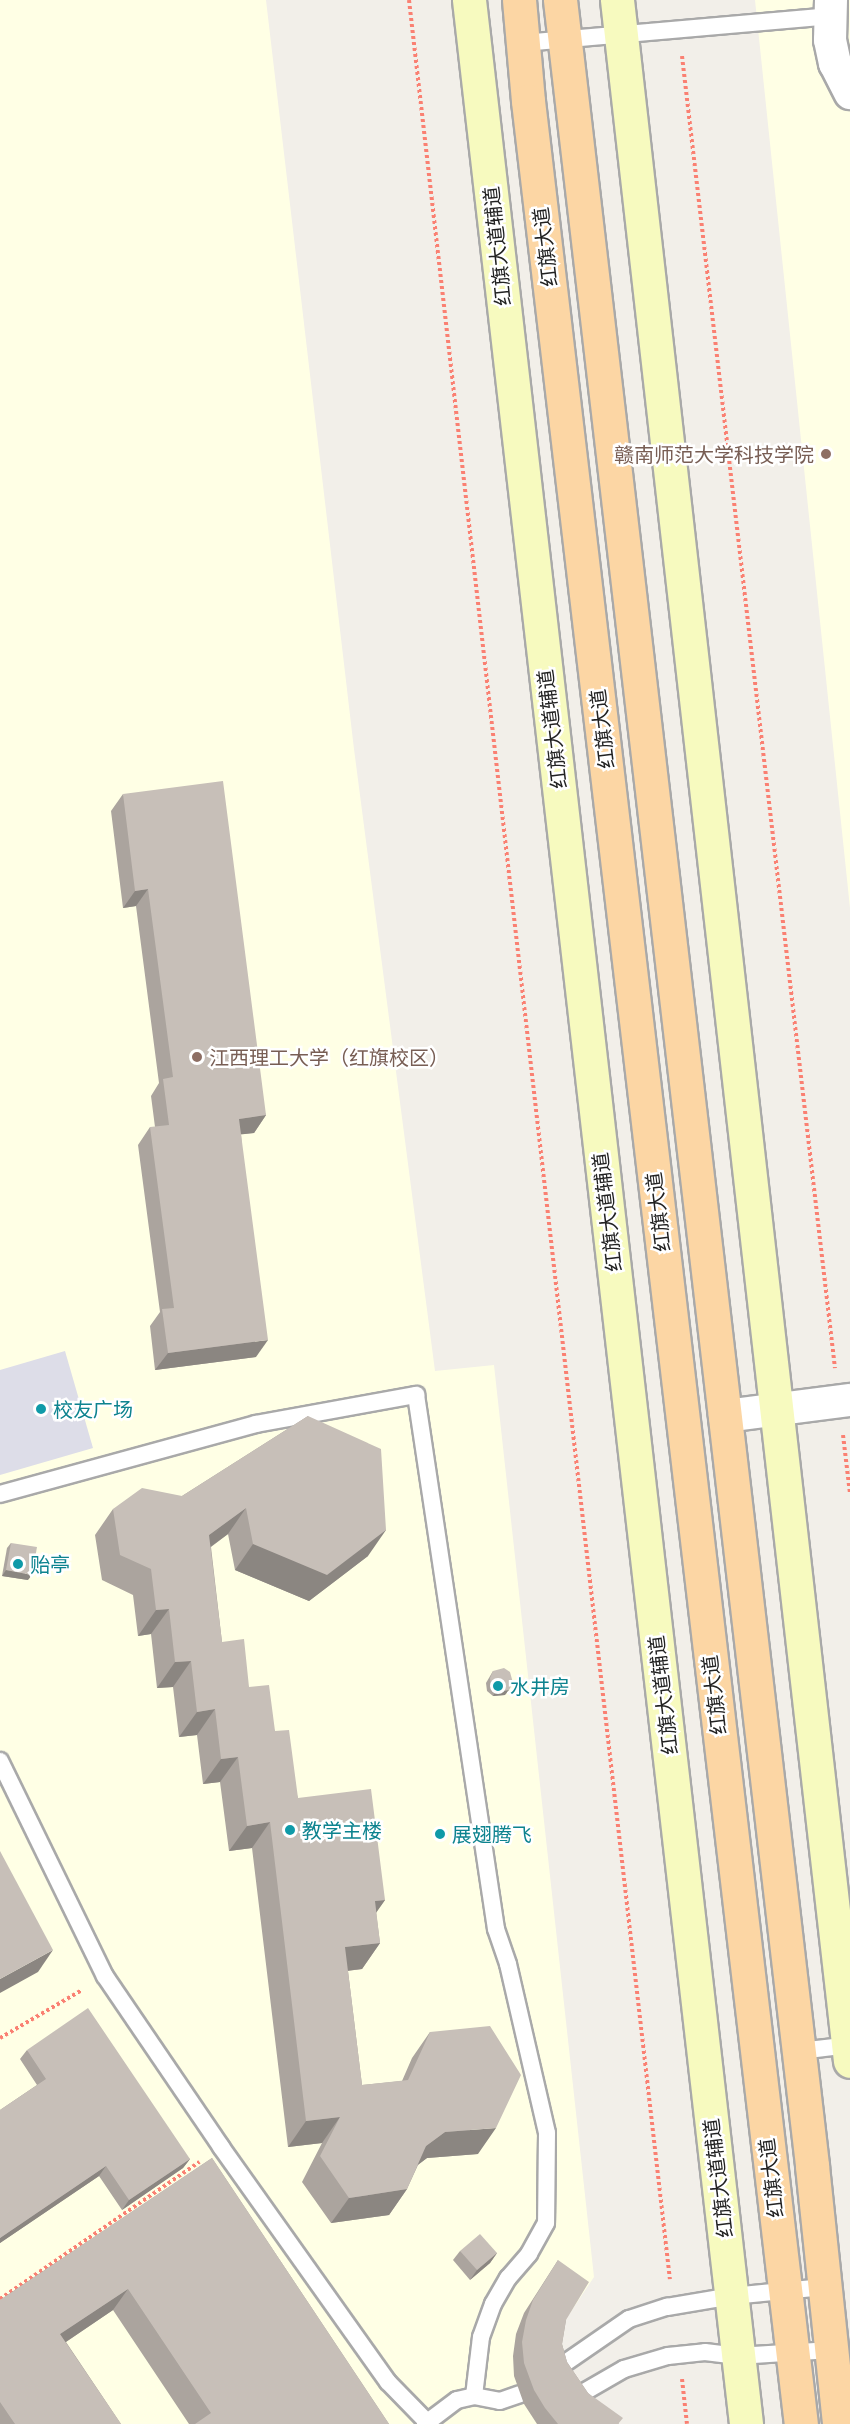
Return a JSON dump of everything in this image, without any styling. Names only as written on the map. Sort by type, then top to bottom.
[{"type":"main road","name":"红旗大道辅道","points":[[469,0],[746,2424]]},
{"type":"main road","name":"红旗大道","points":[[519,0],[801,2424]]},
{"type":"main road","name":"红旗大道","points":[[560,0],[799,2051],[839,2424]]},
{"type":"main road","points":[[617,0],[849,2050]]},
{"type":"street","points":[[830,8],[830,40],[835,63],[850,93]]},
{"type":"street","points":[[725,1416],[845,1401]]},
{"type":"lane","points":[[523,43],[679,29],[830,8]]},
{"type":"lane","points":[[0,1494],[256,1424],[416,1395],[496,1929],[508,1964],[547,2133],[546,2223],[529,2254],[508,2278],[493,2304],[481,2337],[474,2396]]},
{"type":"lane","points":[[0,1761],[105,1976],[221,2147],[388,2382],[425,2422],[457,2400],[474,2396],[500,2401],[520,2394]]},
{"type":"lane","points":[[799,2051],[849,2050]]},
{"type":"lane","points":[[555,2370],[629,2319],[673,2306],[732,2296],[824,2287]]},
{"type":"lane","points":[[572,2398],[624,2369],[679,2354],[705,2352],[738,2356],[831,2350]]},
{"type":"path","points":[[409,0],[673,2306]]},
{"type":"path","points":[[679,29],[845,1401],[850,1494]]},
{"type":"path","points":[[0,2038],[105,1976]]},
{"type":"path","points":[[0,2299],[221,2147]]},
{"type":"path","points":[[679,2354],[687,2424]]},
{"type":"shaded area","name":"江西理工大学（红旗校区）","points":[[0,0],[266,0],[354,749],[435,1371],[494,1365],[594,2277],[556,2334],[553,2347],[601,2424],[0,2424]]},
{"type":"shaded area","name":"赣南师范大学科技学院","points":[[755,0],[850,0],[850,908]]},
{"type":"shaded area","name":"校友广场","points":[[65,1351],[93,1448],[0,1475],[0,1370]]},
{"type":"building","points":[[223,781],[266,1115],[239,1119],[268,1340],[168,1353],[162,1309],[174,1308],[150,1127],[169,1125],[163,1079],[173,1077],[148,889],[135,891],[123,794]]},
{"type":"building","name":"教学主楼","points":[[308,1416],[381,1449],[386,1530],[327,1575],[253,1544],[246,1508],[209,1535],[222,1642],[244,1639],[249,1687],[269,1685],[275,1731],[289,1730],[298,1798],[371,1789],[385,1900],[375,1901],[380,1943],[345,1947],[362,2085],[408,2080],[430,2032],[490,2026],[521,2075],[496,2128],[445,2132],[426,2146],[407,2189],[349,2198],[320,2156],[340,2117],[306,2121],[270,1822],[247,1826],[238,1757],[221,1759],[215,1709],[197,1712],[191,1661],[175,1662],[169,1609],[156,1610],[151,1569],[120,1555],[113,1509],[142,1488],[182,1496]]},
{"type":"building","name":"贻亭","points":[[11,1543],[37,1547],[32,1575],[6,1570]]},
{"type":"building","name":"水井房","points":[[504,1668],[510,1672],[513,1683],[509,1690],[496,1691],[491,1686],[490,1678],[493,1671]]},
{"type":"building","points":[[0,1851],[53,1950],[0,1979]]},
{"type":"building","points":[[88,2008],[190,2159],[129,2200],[106,2166],[0,2238],[0,2110],[46,2079],[27,2050]]},
{"type":"building","points":[[212,2158],[389,2424],[195,2424],[211,2413],[128,2289],[60,2334],[121,2424],[15,2424],[0,2402],[0,2300]]},
{"type":"building","points":[[480,2234],[497,2253],[477,2270],[460,2251]]},
{"type":"building","points":[[558,2260],[589,2282],[566,2320],[562,2344],[567,2362],[588,2393],[623,2418],[618,2424],[558,2424],[534,2390],[524,2363],[522,2342],[526,2320],[533,2300]]},
{"type":"place","name":"赣南师范大学科技学院","points":[[826,454]]},
{"type":"place","name":"江西理工大学（红旗校区）","points":[[197,1057]]},
{"type":"place","name":"校友广场","points":[[41,1409]]},
{"type":"place","name":"贻亭","points":[[18,1564]]},
{"type":"place","name":"水井房","points":[[498,1686]]},
{"type":"place","name":"教学主楼","points":[[290,1830]]},
{"type":"place","name":"展翅腾飞","points":[[440,1834]]}]
